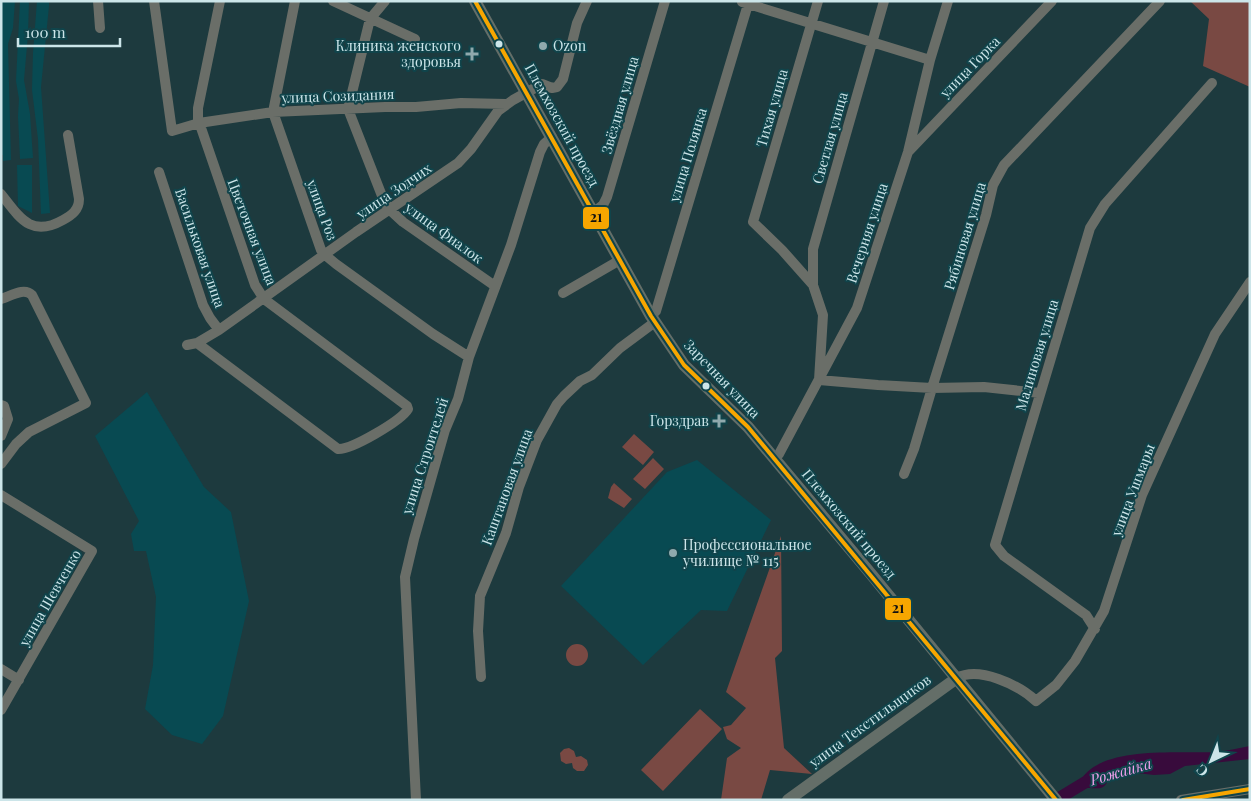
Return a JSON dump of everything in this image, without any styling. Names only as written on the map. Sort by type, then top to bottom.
[{"type":"main road","name":"Племхозский проезд","points":[[475,1],[653,319]]},
{"type":"main road","name":"Заречная улица","points":[[653,319],[688,369],[741,419],[775,459]]},
{"type":"main road","name":"Племхозский проезд","points":[[775,459],[957,678]]},
{"type":"main road","points":[[957,678],[1056,800]]},
{"type":"main road","name":"улица Текстильщиков","points":[[788,800],[957,678]]},
{"type":"street","points":[[98,1],[100,28]]},
{"type":"street","name":"улица Созидания","points":[[154,1],[172,131],[198,123],[273,112],[416,107],[461,102],[506,104]]},
{"type":"street","name":"Цветочная улица","points":[[192,344],[338,449],[344,449],[383,429],[406,412],[408,408],[264,299],[253,281],[198,123],[198,108],[220,1]]},
{"type":"street","points":[[273,112],[295,1]]},
{"type":"street","points":[[333,1],[414,39]]},
{"type":"street","points":[[348,109],[370,19],[386,1]]},
{"type":"street","name":"улица Зодчих","points":[[192,344],[219,330],[461,161],[496,114],[506,104],[542,84],[554,88],[561,83],[577,23],[587,1]]},
{"type":"street","name":"Звёздная улица","points":[[594,212],[603,205],[607,196],[665,1]]},
{"type":"street","name":"Тихая улица","points":[[813,284],[753,222],[818,1]]},
{"type":"street","name":"Светлая улица","points":[[813,284],[813,249],[884,1]]},
{"type":"street","name":"Вечерняя улица","points":[[775,459],[856,308],[908,152],[930,60],[948,1]]},
{"type":"street","name":"улица Горка","points":[[908,152],[1052,1]]},
{"type":"street","name":"Рябиновая улица","points":[[904,474],[914,449],[986,215],[993,185],[1004,165],[1160,1]]},
{"type":"street","points":[[746,2],[930,60]]},
{"type":"street","name":"улица Полянка","points":[[653,319],[746,2]]},
{"type":"street","name":"Малиновая улица","points":[[1095,629],[1086,615],[1004,556],[995,544],[1090,228],[1105,204],[1212,83]]},
{"type":"street","name":"улица Фиалок","points":[[348,109],[375,180],[390,210],[403,222],[495,286]]},
{"type":"street","name":"улица Роз","points":[[273,112],[320,246],[325,255],[433,334],[470,357]]},
{"type":"street","points":[[1,194],[23,219],[34,227],[42,228],[54,225],[73,214],[78,208],[79,199],[68,135]]},
{"type":"street","name":"улица Строителей","points":[[416,800],[405,577],[436,458],[447,424],[458,399],[470,357],[511,246],[540,152],[544,144],[552,137]]},
{"type":"street","name":"Васильковая улица","points":[[159,172],[203,305],[219,330]]},
{"type":"street","points":[[563,293],[620,260]]},
{"type":"street","name":"улица Ушмары","points":[[957,678],[964,674],[969,674],[1000,680],[1016,686],[1036,701],[1056,684],[1075,661],[1104,611],[1142,495],[1190,388],[1215,334],[1250,282]]},
{"type":"street","points":[[813,284],[823,315],[819,380],[932,388],[984,387],[1040,393]]},
{"type":"street","points":[[1,299],[24,291],[30,293],[86,403],[29,432],[16,444],[1,464]]},
{"type":"street","name":"Каштановая улица","points":[[481,677],[478,631],[480,596],[506,533],[519,487],[537,440],[557,404],[564,396],[580,381],[592,375],[653,319]]},
{"type":"street","points":[[1,436],[8,419],[2,404]]},
{"type":"street","name":"улица Шевченко","points":[[1,495],[92,551],[1,710]]},
{"type":"street","points":[[1,669],[19,680]]},
{"type":"street","points":[[1182,800],[1250,789]]},
{"type":"shaded area","points":[[1,1],[15,1],[13,28],[8,44],[11,160],[3,161],[3,155],[1,155]]},
{"type":"shaded area","points":[[20,1],[29,1],[24,80],[30,114],[33,158],[20,159],[19,99],[16,81]]},
{"type":"shaded area","points":[[37,1],[49,1],[41,87],[50,213],[41,214],[38,139],[32,90]]},
{"type":"shaded area","points":[[1190,1],[1250,1],[1250,87],[1203,66],[1209,19]]},
{"type":"shaded area","points":[[17,165],[32,165],[32,213],[18,206]]},
{"type":"shaded area","points":[[147,392],[204,487],[231,512],[249,601],[223,716],[202,744],[172,735],[145,709],[153,665],[156,597],[146,551],[134,551],[131,534],[139,521],[95,436]]},
{"type":"shaded area","points":[[634,434],[654,452],[643,465],[622,447]]},
{"type":"shaded area","points":[[653,458],[664,469],[645,489],[633,479]]},
{"type":"shaded area","name":"Профессиональное училище № 115","points":[[697,460],[771,520],[727,611],[701,610],[643,665],[561,586],[667,472]]},
{"type":"shaded area","points":[[614,483],[632,499],[624,508],[608,498]]},
{"type":"shaded area","points":[[781,536],[782,651],[775,658],[784,748],[812,774],[770,770],[761,800],[721,800],[727,758],[741,748],[727,739],[723,727],[731,725],[746,708],[726,692]]},
{"type":"shaded area","points":[[577,644],[585,647],[588,655],[585,663],[577,666],[569,663],[566,655],[569,647]]},
{"type":"shaded area","points":[[700,709],[722,729],[663,791],[641,770]]},
{"type":"shaded area","points":[[569,748],[574,751],[576,757],[581,756],[587,760],[588,765],[584,771],[577,771],[573,768],[572,763],[566,764],[561,761],[560,753],[564,749]]},
{"type":"water","points":[[1250,746],[1250,759],[1185,766],[1170,774],[1154,775],[1128,772],[1109,777],[1106,785],[1101,788],[1087,788],[1081,780],[1091,769],[1105,761],[1123,756],[1215,752]]},
{"type":"waterway","name":"Рожайка","points":[[1056,800],[1097,777]]},
{"type":"transit line","name":"21","points":[[475,1],[651,316],[684,365],[748,427],[1056,800]]},
{"type":"transit line","name":"21","points":[[1183,800],[1250,789]]},
{"type":"place","name":"Ozon","points":[[543,46]]},
{"type":"place","name":"Клиника женского здоровья","points":[[472,54]]},
{"type":"place","name":"Горздрав","points":[[719,421]]},
{"type":"place","name":"Профессиональное училище № 115","points":[[673,553]]}]
